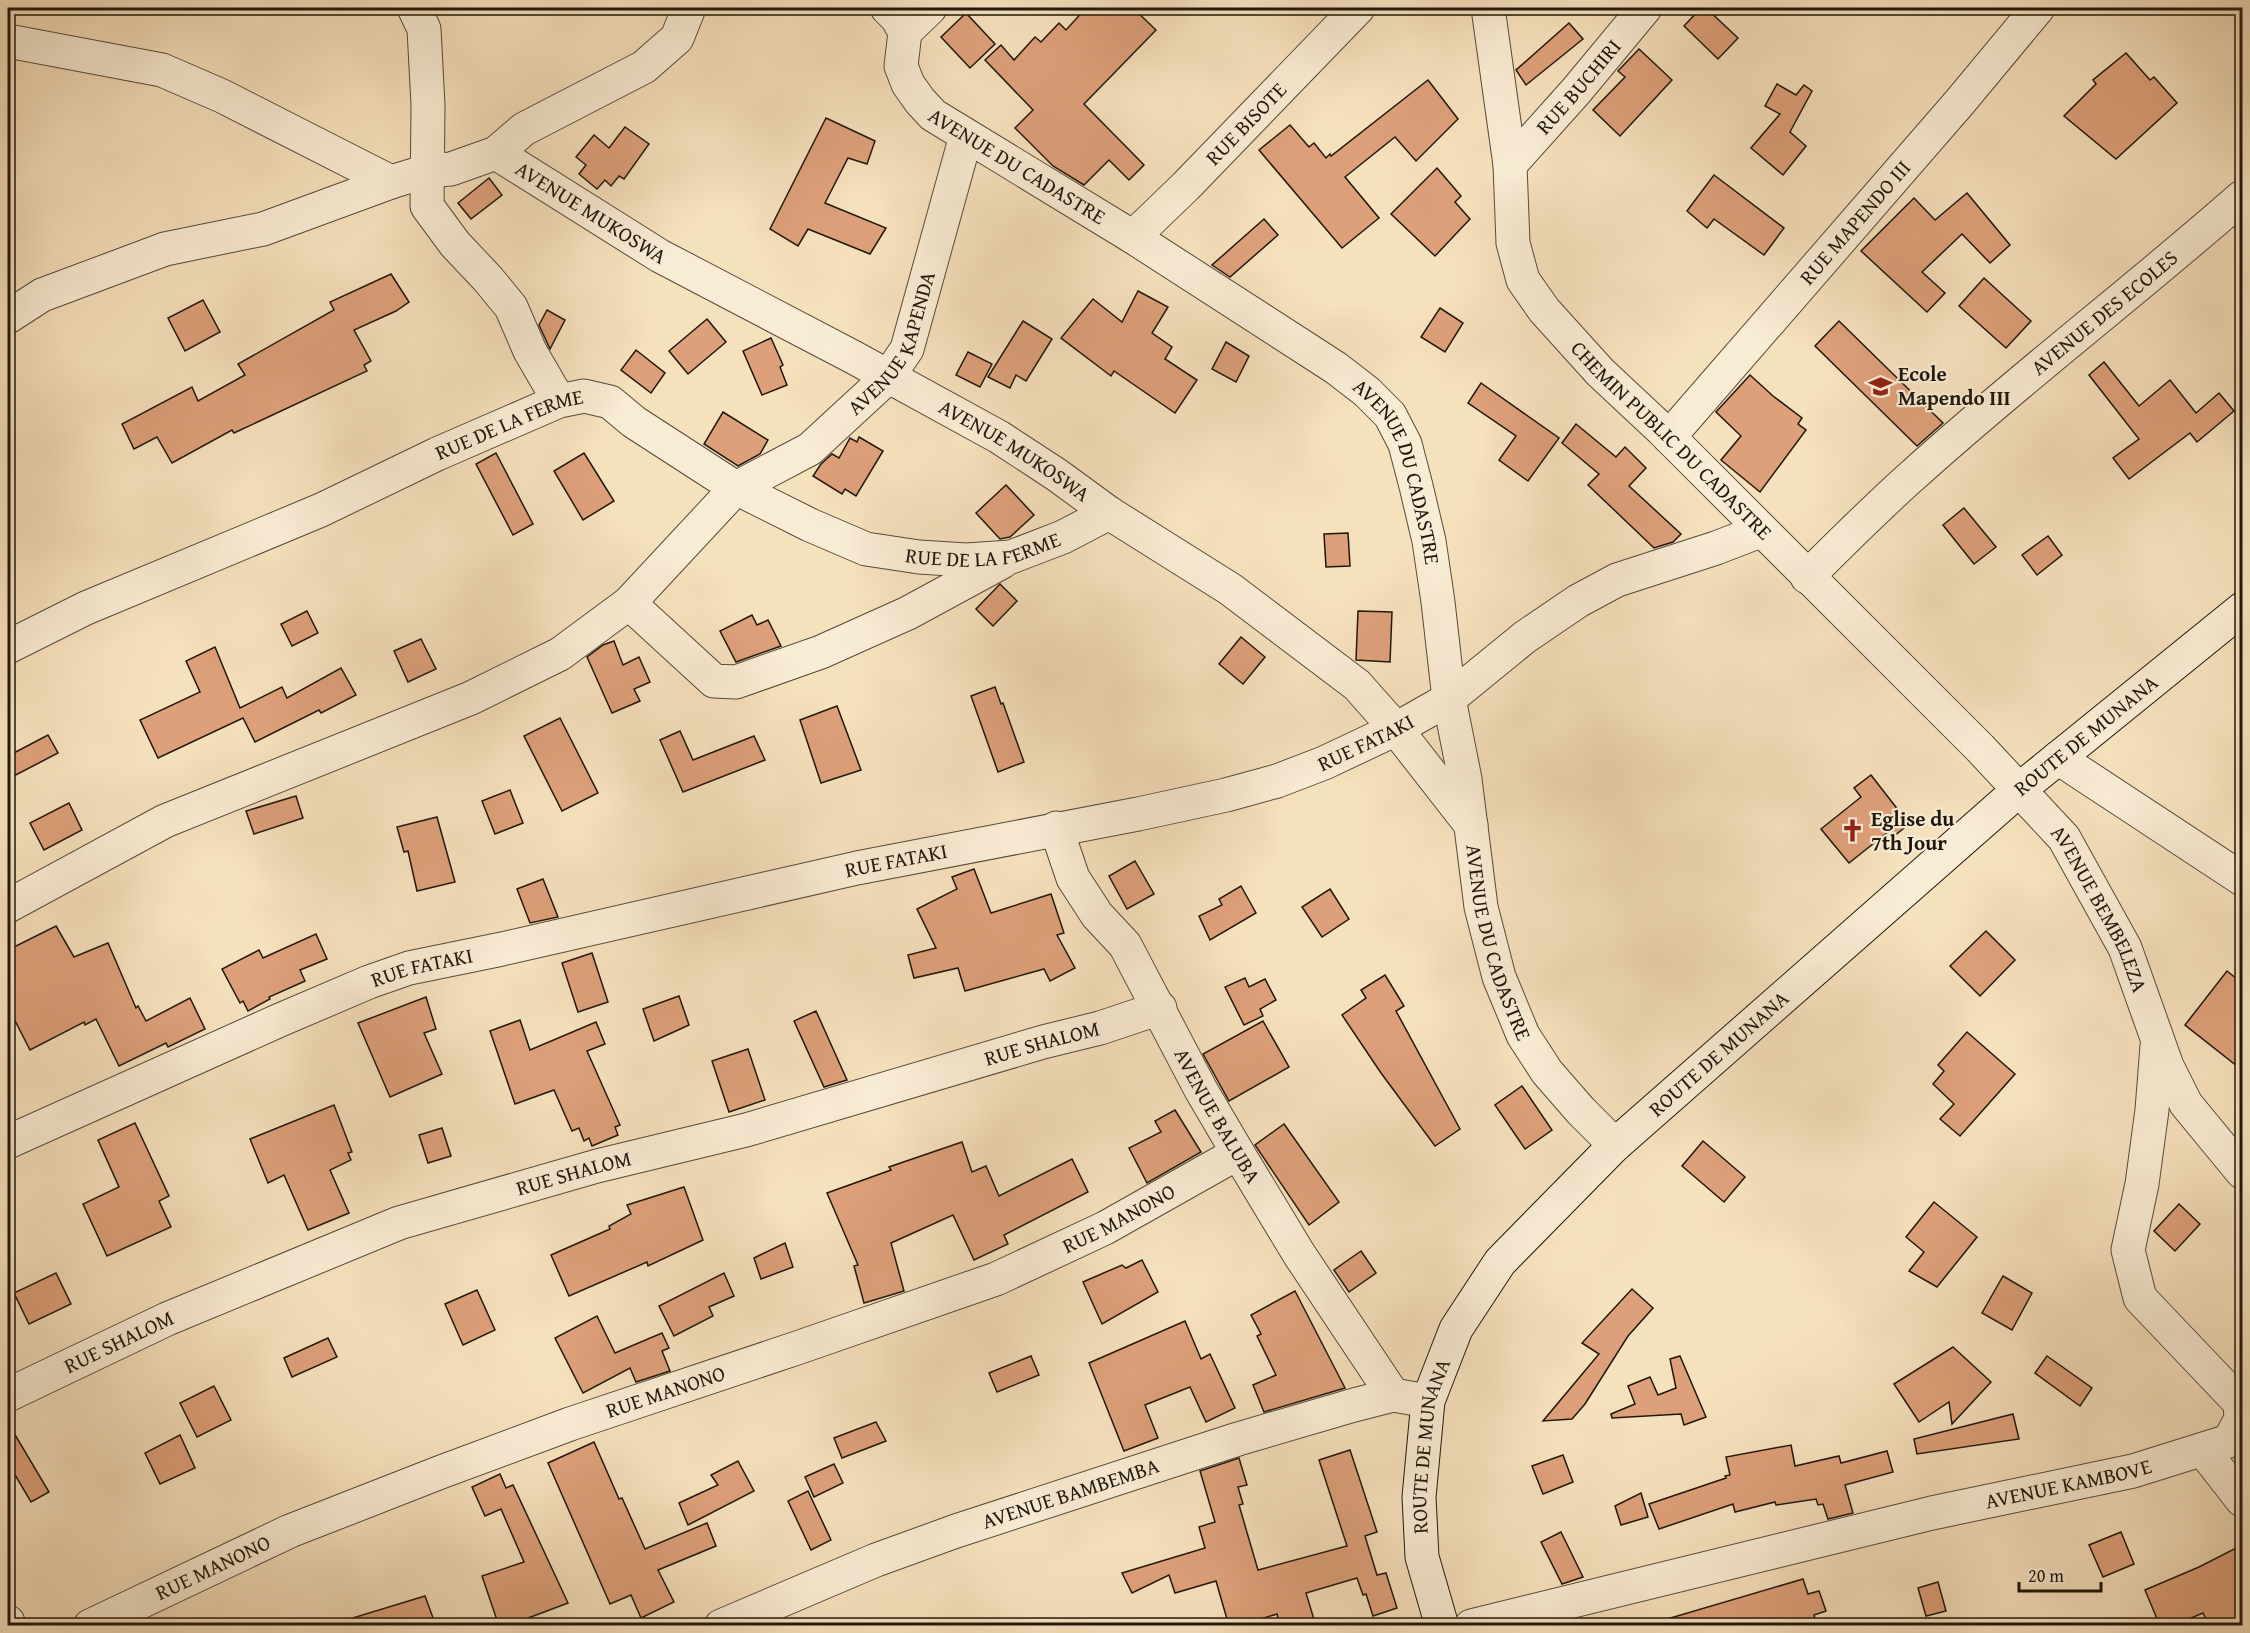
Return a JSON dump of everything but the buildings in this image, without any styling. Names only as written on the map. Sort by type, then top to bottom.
[{"type":"street","points":[[414,8],[424,29],[428,105],[427,206],[455,244],[511,307],[530,351],[559,401]]},
{"type":"street","points":[[8,317],[42,295],[165,249],[263,229],[391,182],[427,171],[451,170],[496,153],[524,129],[644,67],[677,38],[689,8]]},
{"type":"street","points":[[896,20],[930,8]]},
{"type":"street","name":"RUE BISOTE","points":[[1133,237],[1358,8]]},
{"type":"street","name":"CHEMIN PUBLIC DU CADASTRE","points":[[1488,8],[1510,165],[1513,243],[1523,280],[1570,341],[2020,789]]},
{"type":"street","name":"RUE BUCHIRI","points":[[1510,165],[1577,90],[1645,8]]},
{"type":"street","name":"RUE MAPENDO III","points":[[1668,437],[1766,328],[2038,8]]},
{"type":"street","name":"AVENUE DU CADASTRE","points":[[896,20],[901,66],[908,84],[933,115],[1133,237],[1336,368],[1367,392],[1390,415],[1405,444],[1429,541],[1449,699],[1472,826],[1481,907],[1499,977],[1523,1035],[1546,1072],[1615,1145]]},
{"type":"street","points":[[8,41],[162,70],[222,96],[391,182]]},
{"type":"street","name":"AVENUE KAPENDA","points":[[8,906],[165,821],[471,698],[560,654],[629,603],[736,488],[810,449],[888,377],[907,350],[966,136]]},
{"type":"street","name":"AVENUE MUKOSWA","points":[[496,153],[660,256],[999,437],[1109,513],[1230,589],[1357,685],[1396,729],[1472,826]]},
{"type":"street","name":"AVENUE DES ECOLES","points":[[1807,577],[1912,476],[2242,197]]},
{"type":"street","name":"RUE DE LA FERME","points":[[8,647],[86,608],[321,510],[437,454],[559,401],[584,396],[610,402],[634,422],[736,488],[810,525],[866,549],[942,559],[1011,557],[1063,537],[1109,513]]},
{"type":"street","name":"RUE FATAKI","points":[[8,1142],[369,981],[409,968],[857,868],[1056,828],[1149,812],[1276,781],[1324,763],[1396,729],[1449,699],[1525,638],[1578,601],[1617,580],[1716,548],[1760,531]]},
{"type":"street","points":[[629,603],[714,681],[736,682],[821,652],[908,613],[1011,557]]},
{"type":"street","name":"ROUTE DE MUNANA","points":[[1442,1626],[1422,1557],[1419,1497],[1428,1401],[1456,1329],[1500,1262],[1615,1145],[2020,789],[2242,609]]},
{"type":"street","points":[[2058,758],[2242,879]]},
{"type":"street","name":"AVENUE BEMBELEZA","points":[[2020,789],[2064,838],[2103,906],[2125,948],[2157,1041],[2186,1104],[2242,1172]]},
{"type":"street","name":"AVENUE BALUBA","points":[[1056,828],[1073,878],[1097,915],[1125,945],[1201,1090],[1238,1153],[1299,1254],[1393,1395]]},
{"type":"street","name":"RUE SHALOM","points":[[8,1395],[167,1319],[399,1223],[597,1166],[757,1127],[1044,1042],[1100,1028],[1160,1008]]},
{"type":"street","name":"AVENUE KAMBOVE","points":[[1471,1626],[1932,1513],[2133,1471],[2229,1441],[2241,1419],[2240,1403],[2140,1298],[2128,1251],[2142,1184],[2152,1110],[2157,1041]]},
{"type":"street","name":"RUE MANONO","points":[[90,1626],[290,1531],[441,1472],[602,1412],[996,1279],[1105,1228],[1238,1153]]},
{"type":"street","name":"AVENUE BAMBEMBA","points":[[721,1626],[876,1560],[956,1531],[1239,1439],[1393,1395],[1428,1401]]},
{"type":"street","points":[[2203,1450],[2242,1500]]},
{"type":"place","name":"Ecole Mapendo III","points":[[1880,386]]},
{"type":"place","name":"Eglise du 7th Jour","points":[[1853,831]]}]
